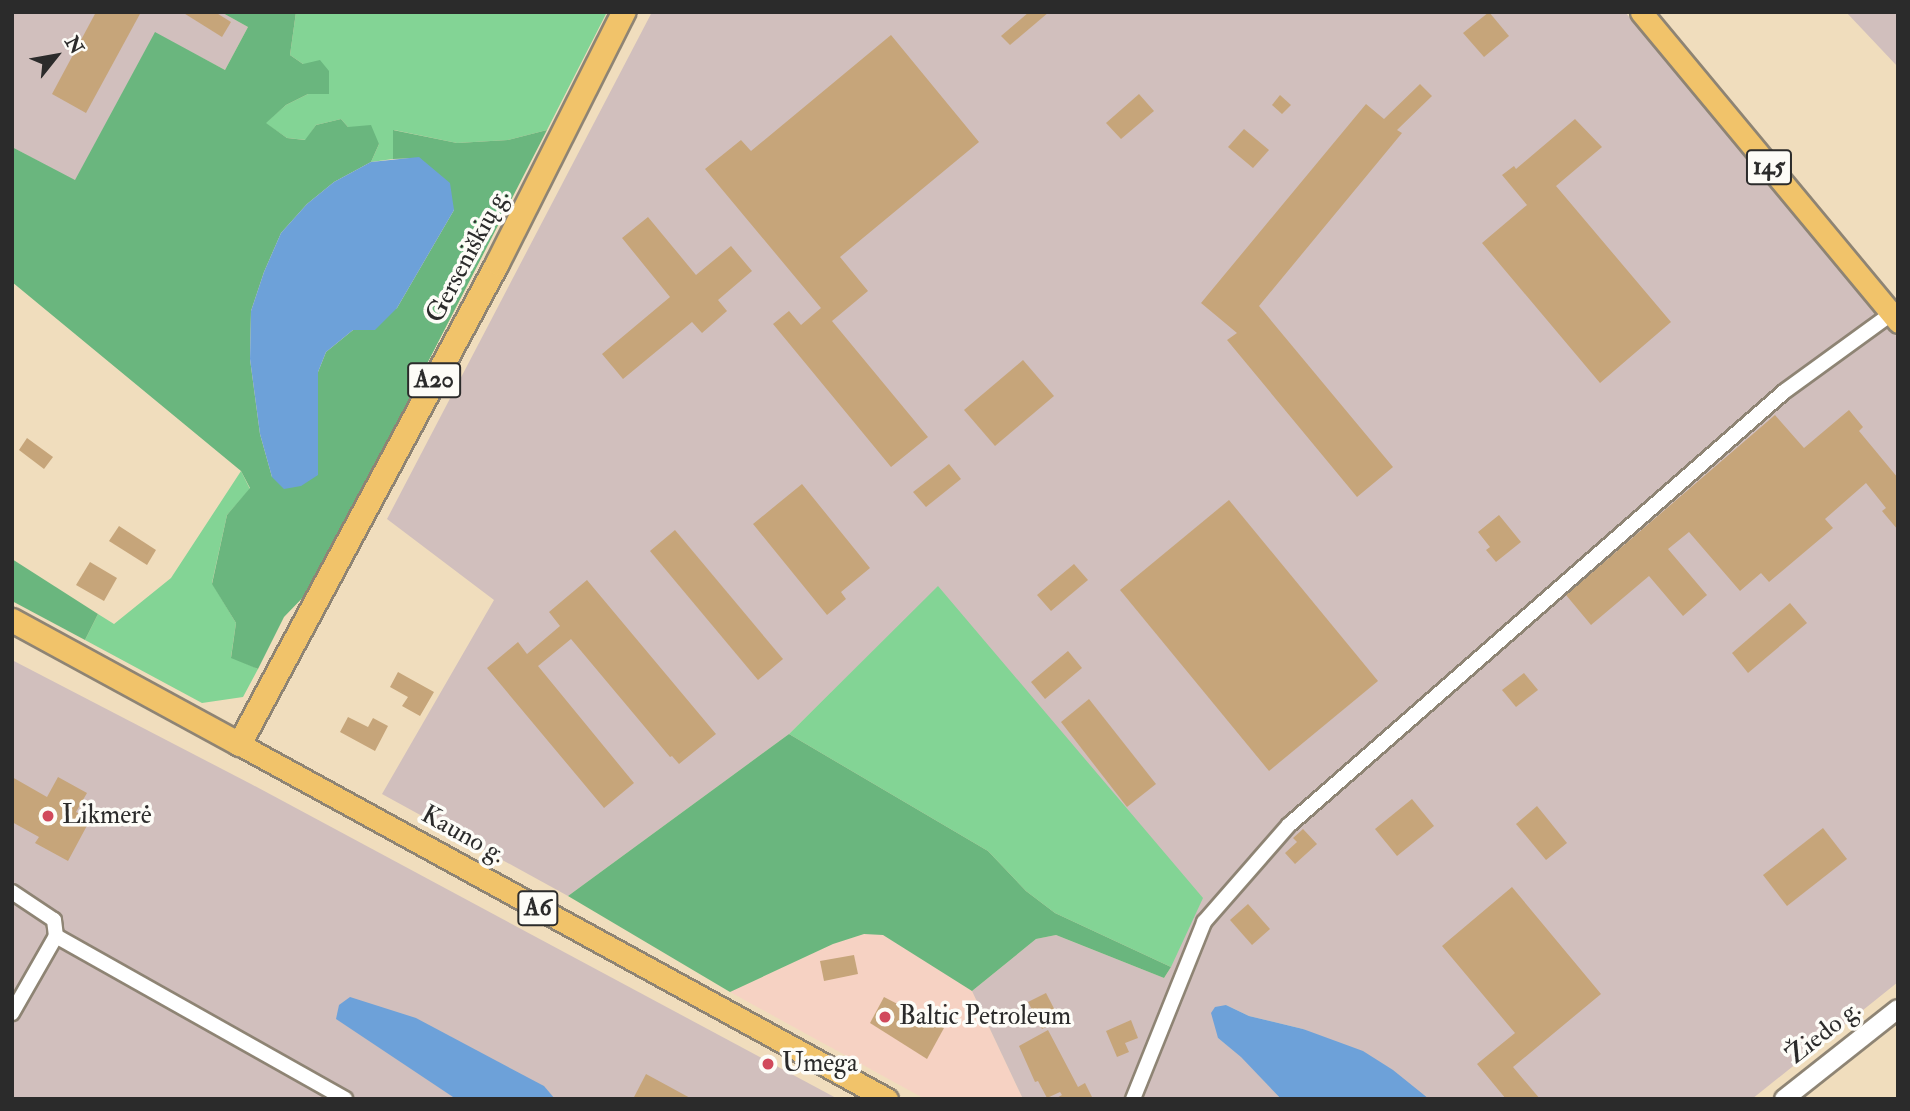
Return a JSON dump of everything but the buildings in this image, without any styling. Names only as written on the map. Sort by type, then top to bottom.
[{"type":"highway","name":"Gerseniškių g.","points":[[239,744],[497,263],[623,12]]},
{"type":"highway","name":"Kauno g.","points":[[12,620],[239,744]]},
{"type":"main road","name":"145","points":[[1641,12],[1894,318]]},
{"type":"main road","name":"Kauno g.","points":[[239,744],[881,1097]]},
{"type":"street","points":[[1133,1099],[1203,922],[1289,825],[1785,391],[1894,318]]},
{"type":"street","points":[[12,892],[54,920],[56,936],[12,1013]]},
{"type":"street","points":[[56,936],[345,1099]]},
{"type":"street","name":"Žiedo g.","points":[[1784,1099],[1898,1009]]},
{"type":"shaded area","points":[[12,12],[221,12],[248,27],[225,70],[155,33],[75,181],[12,147]]},
{"type":"shaded area","points":[[652,12],[1625,12],[1898,338],[1898,982],[1752,1099],[1429,1099],[1303,1029],[1249,1016],[1226,1005],[1218,1038],[1241,1056],[1281,1099],[1023,1099],[972,991],[1036,939],[1056,935],[1164,978],[1171,967],[938,587],[789,734],[568,896],[382,794],[494,600],[387,519]]},
{"type":"shaded area","points":[[1846,12],[1898,12],[1898,67]]},
{"type":"shaded area","points":[[12,660],[251,784],[838,1099],[12,1099]]},
{"type":"shaded area","points":[[864,934],[883,934],[972,991],[1023,1099],[925,1099],[730,992],[833,944]]},
{"type":"green space","points":[[221,12],[296,12],[290,55],[303,64],[320,60],[329,71],[329,94],[308,94],[286,105],[266,123],[287,138],[305,140],[316,125],[341,119],[348,127],[371,125],[379,144],[371,162],[334,182],[307,204],[281,233],[251,311],[250,359],[260,434],[272,477],[318,475],[318,372],[326,352],[353,330],[397,308],[454,210],[419,158],[393,159],[393,130],[457,143],[508,140],[547,130],[312,588],[284,617],[258,669],[231,658],[236,623],[212,584],[227,515],[250,488],[241,471],[12,282],[12,147],[75,180],[155,32],[225,70],[248,27]]},
{"type":"green space","points":[[296,12],[607,12],[547,130],[508,140],[457,143],[394,130],[393,159],[371,162],[379,144],[348,127],[341,119],[316,125],[306,140],[287,138],[265,123],[286,105],[308,94],[329,94],[303,64],[290,55]]},
{"type":"green space","points":[[241,471],[250,489],[227,515],[212,583],[236,623],[231,657],[258,669],[243,697],[202,703],[85,640],[98,614],[114,624],[171,578]]},
{"type":"green space","points":[[12,559],[98,614],[85,640],[12,601]]},
{"type":"green space","points":[[938,586],[1203,898],[1171,967],[1055,913],[1026,891],[988,851],[789,734]]},
{"type":"green space","points":[[789,734],[988,851],[1026,891],[1055,913],[1171,967],[1164,978],[1056,935],[1036,939],[972,991],[883,935],[864,934],[833,944],[730,992],[568,896]]},
{"type":"water","points":[[419,157],[450,183],[454,210],[397,308],[375,330],[353,330],[326,352],[318,372],[318,475],[301,486],[284,489],[272,477],[260,434],[250,359],[251,311],[264,272],[281,233],[307,204],[334,182],[371,162]]},
{"type":"water","points":[[350,997],[416,1018],[544,1086],[555,1099],[456,1099],[336,1019],[339,1005]]},
{"type":"water","points":[[1226,1005],[1249,1016],[1303,1029],[1363,1051],[1393,1070],[1429,1099],[1281,1099],[1241,1057],[1218,1038],[1211,1013],[1215,1007]]},
{"type":"place","name":"Likmerė","points":[[48,816]]},
{"type":"place","name":"Baltic Petroleum","points":[[885,1017]]},
{"type":"place","name":"Umega","points":[[768,1064]]}]
